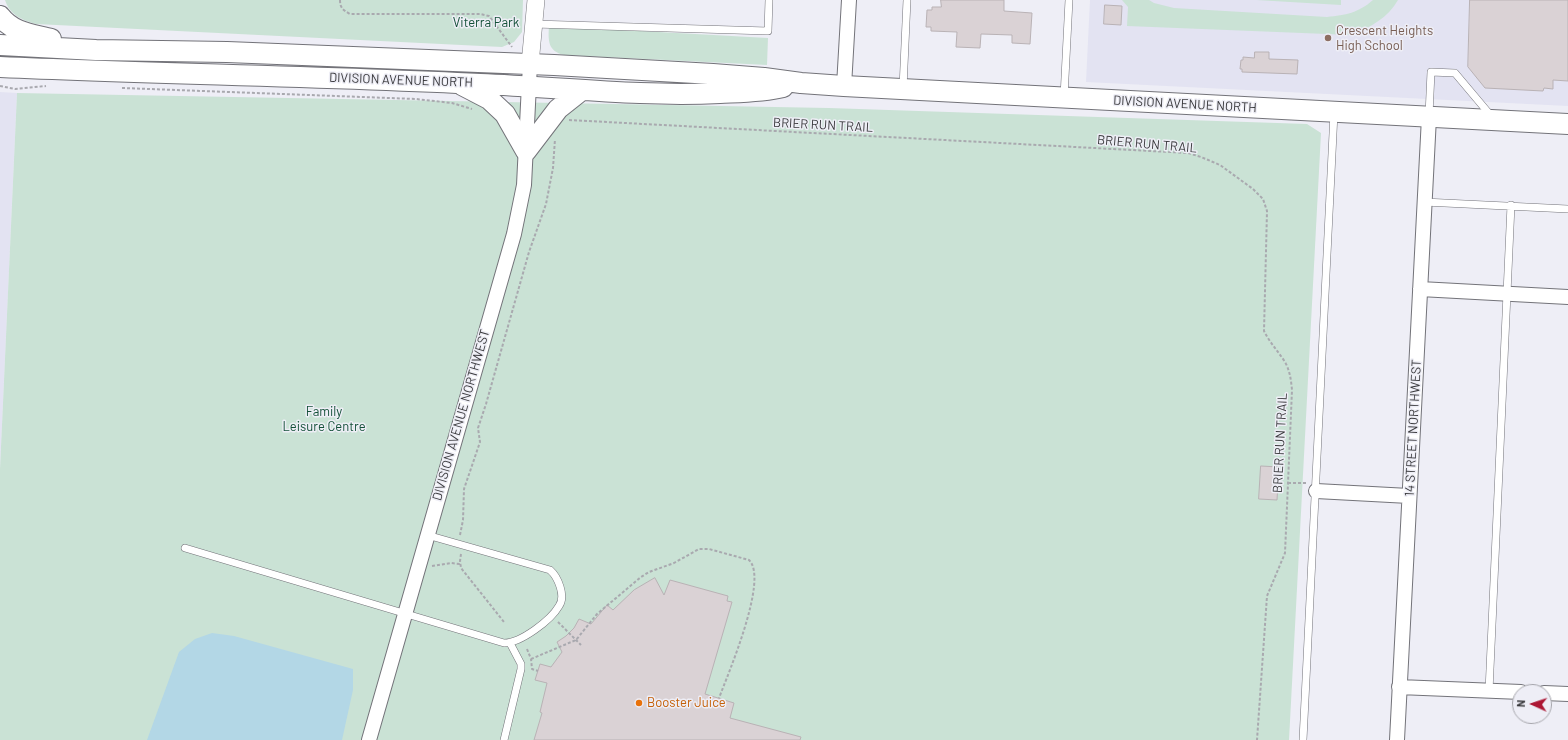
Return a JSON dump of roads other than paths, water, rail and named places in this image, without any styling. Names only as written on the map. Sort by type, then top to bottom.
[{"type":"main road","points":[[0,16],[5,23],[15,30],[96,50]]},
{"type":"main road","name":"DIVISION AVENUE NORTH","points":[[0,45],[96,50],[227,52],[530,64],[713,74],[844,86],[1568,124]]},
{"type":"main road","name":"DIVISION AVENUE NORTH","points":[[0,67],[104,72],[329,77],[529,86],[671,95],[767,91],[801,83]]},
{"type":"main road","points":[[459,83],[489,99],[505,114],[526,151],[558,110],[582,90]]},
{"type":"street","points":[[530,64],[536,0]]},
{"type":"street","points":[[844,86],[849,0]]},
{"type":"street","name":"DIVISION AVENUE NORTHWEST","points":[[369,740],[404,613],[514,234],[524,185],[530,64]]},
{"type":"street","name":"14 STREET NORTHWEST","points":[[1397,740],[1429,117]]},
{"type":"street","points":[[1420,289],[1568,297]]},
{"type":"street","points":[[1316,487],[1409,496]]},
{"type":"street","points":[[1399,687],[1512,692]]},
{"type":"street","points":[[1552,693],[1568,694]]},
{"type":"lane","points":[[534,24],[768,31],[769,0]]},
{"type":"lane","points":[[903,89],[907,0]]},
{"type":"lane","points":[[1064,97],[1069,0]]},
{"type":"lane","points":[[1429,117],[1431,72],[1455,73],[1494,120]]},
{"type":"lane","points":[[1303,740],[1335,111]]},
{"type":"lane","points":[[1424,202],[1568,209]]},
{"type":"lane","points":[[1489,691],[1511,206]]},
{"type":"lane","points":[[185,548],[490,639],[510,643],[535,630],[552,615],[560,605],[561,590],[557,578],[550,570],[427,535]]},
{"type":"lane","points":[[504,740],[521,670],[521,664],[510,643]]},
{"type":"water","points":[[212,633],[234,636],[353,669],[353,690],[342,740],[147,740],[179,652],[195,639]]},
{"type":"place","name":"Crescent Heights High School","points":[[1328,38]]},
{"type":"place","name":"Booster Juice","points":[[639,703]]},
{"type":"park label","name":"Viterra Park","points":[[486,23]]},
{"type":"park label","name":"Family Leisure Centre","points":[[324,420]]}]
